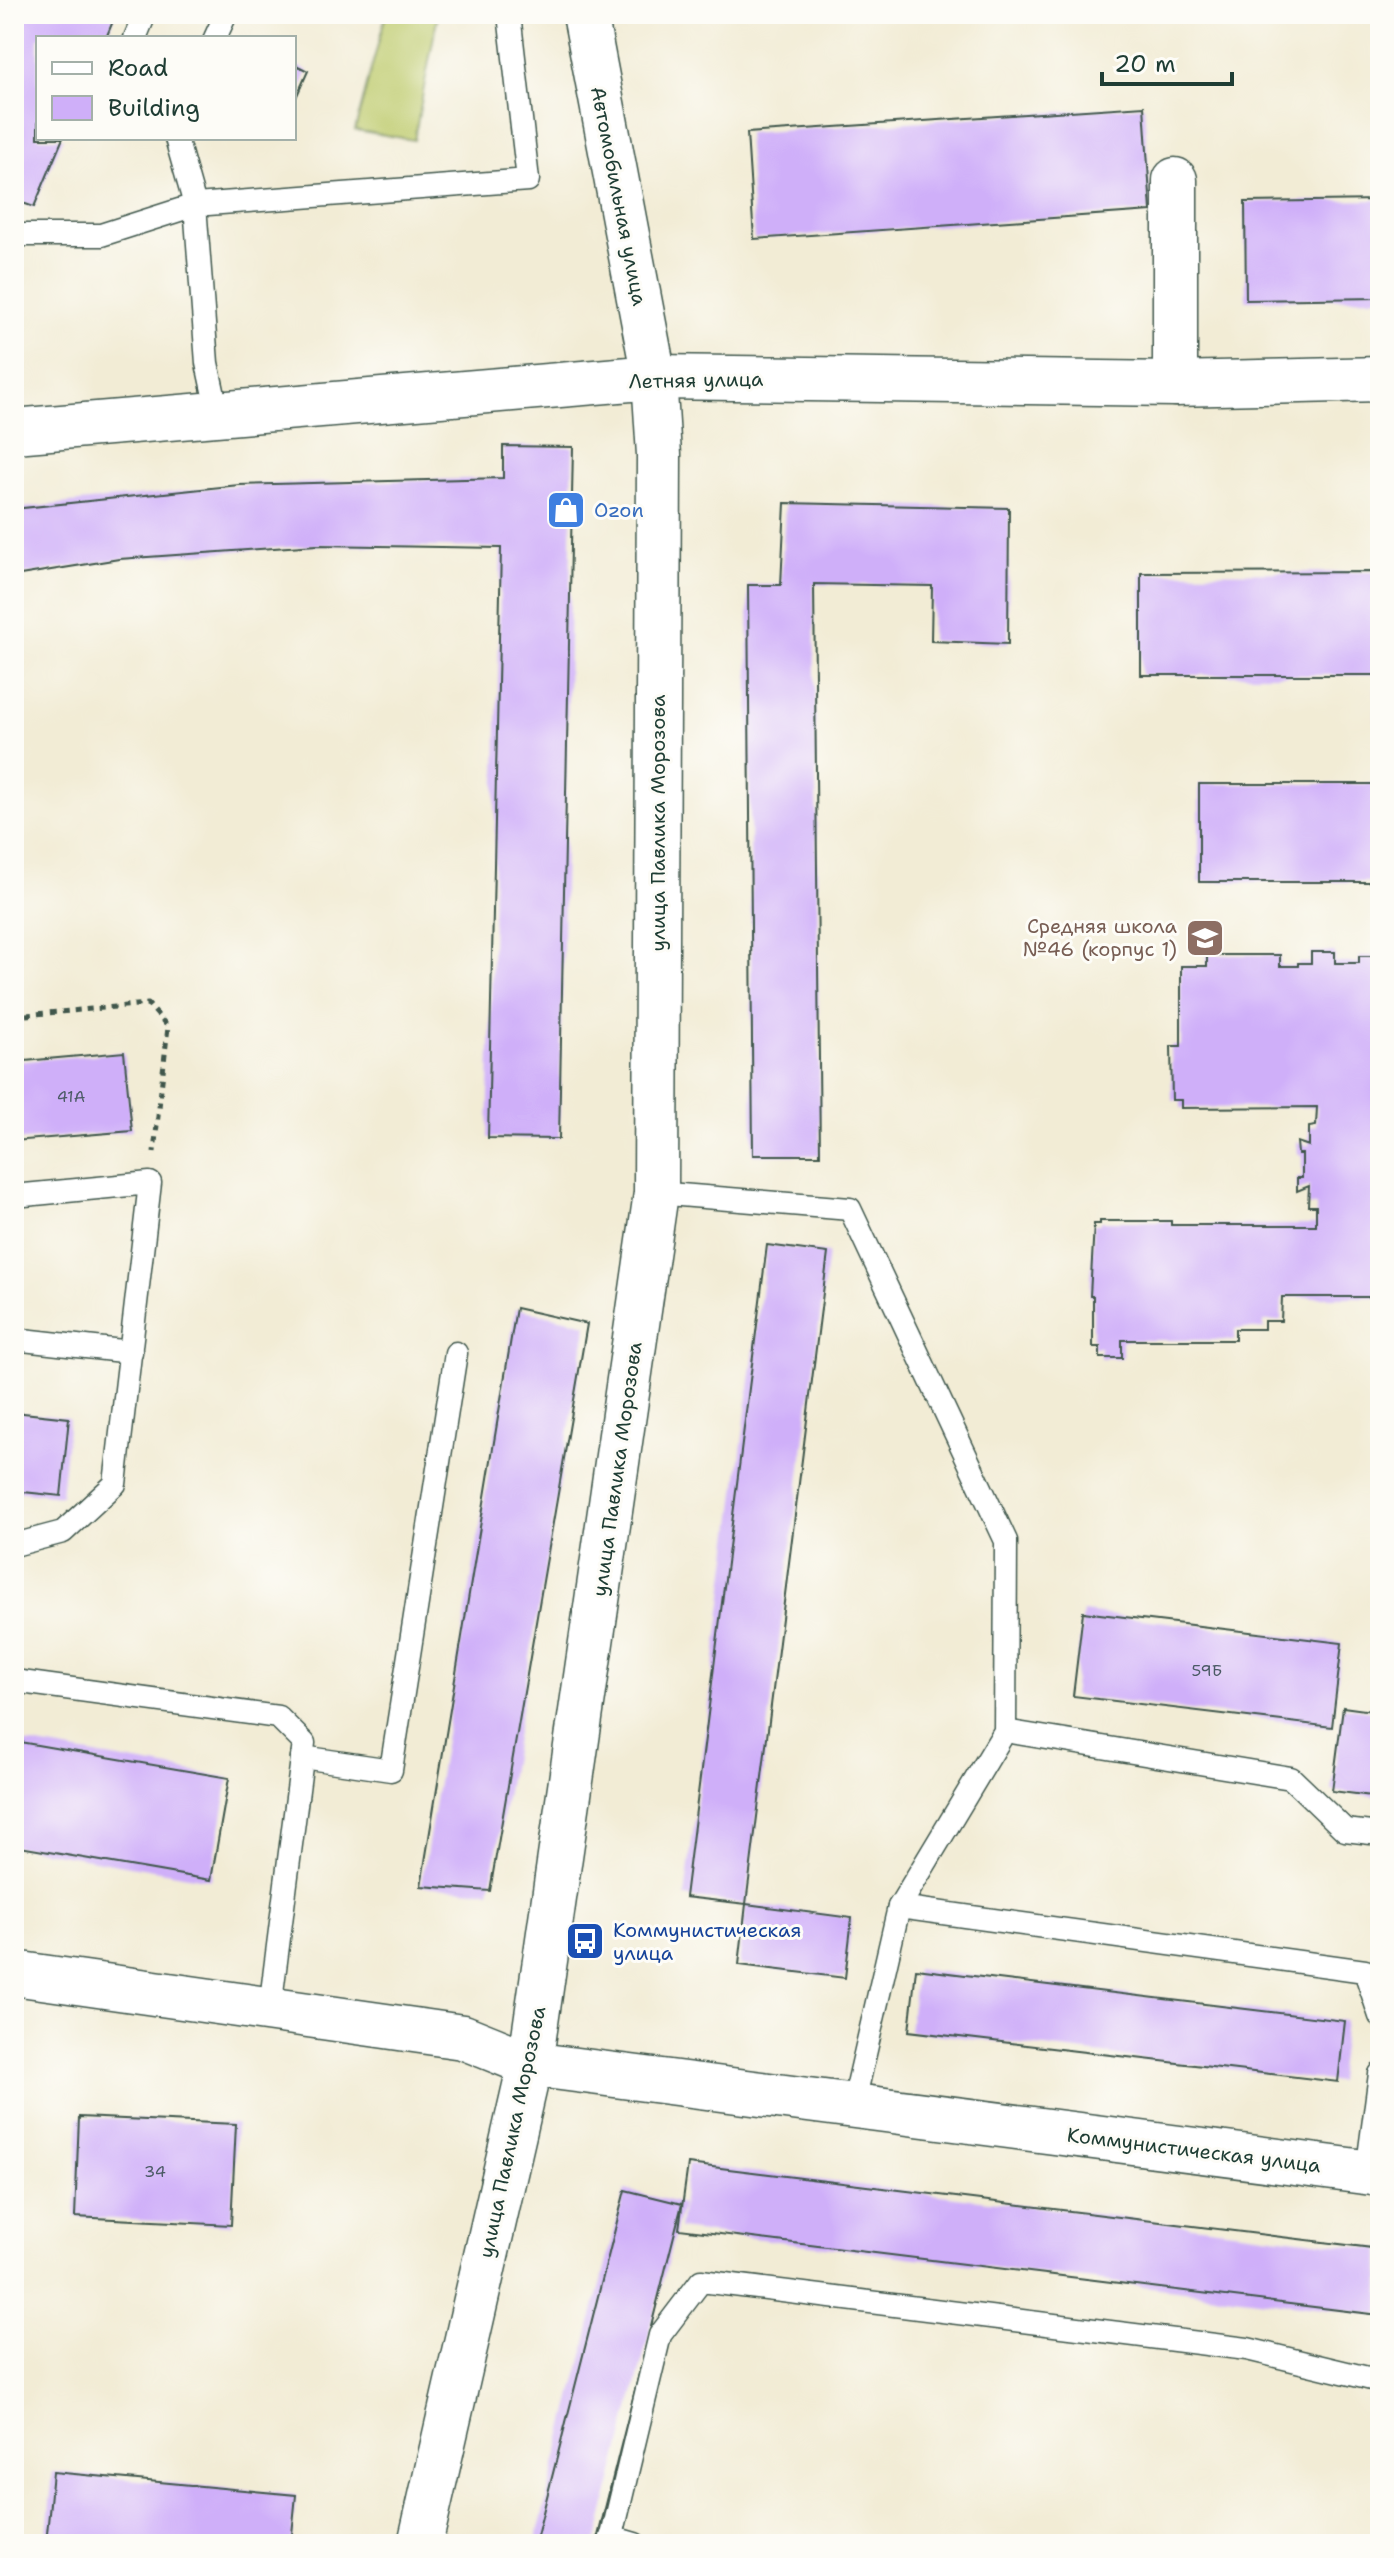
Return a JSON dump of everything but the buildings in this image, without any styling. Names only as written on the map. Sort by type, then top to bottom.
[{"type":"street","name":"Автомобильная улица","points":[[585,14],[654,377]]},
{"type":"street","points":[[1175,180],[1175,384]]},
{"type":"street","name":"Летняя улица","points":[[14,431],[654,377],[1175,384],[1380,379]]},
{"type":"street","name":"улица Павлика Морозова","points":[[420,2544],[530,2064],[656,1193],[659,455],[654,377]]},
{"type":"street","name":"Коммунистическая улица","points":[[14,1973],[463,2037],[530,2064],[1374,2173]]},
{"type":"lane","points":[[136,36],[145,14]]},
{"type":"lane","points":[[216,36],[226,14]]},
{"type":"lane","points":[[14,235],[101,235],[195,205],[528,180],[509,14]]},
{"type":"lane","points":[[177,140],[195,205],[207,363],[218,414]]},
{"type":"lane","points":[[14,1196],[150,1183],[115,1484],[63,1532],[14,1545]]},
{"type":"lane","points":[[656,1193],[850,1209],[1006,1541],[1005,1731],[899,1907],[853,2106]]},
{"type":"lane","points":[[14,1339],[131,1352]]},
{"type":"lane","points":[[302,1757],[391,1770],[456,1353]]},
{"type":"lane","points":[[14,1681],[278,1717],[304,1743],[270,2008]]},
{"type":"lane","points":[[1005,1731],[1291,1778],[1345,1830],[1380,1834]]},
{"type":"lane","points":[[899,1907],[1365,1971],[1380,2016]]},
{"type":"lane","points":[[1374,2173],[1380,2074]]},
{"type":"lane","points":[[635,2544],[610,2540],[660,2335],[701,2281],[1247,2349],[1380,2381]]},
{"type":"path","points":[[14,1016],[148,1004],[168,1027],[150,1183]]},
{"type":"green space","points":[[386,14],[438,14],[414,140],[355,130]]},
{"type":"place","name":"Ozon","points":[[566,510]]},
{"type":"place","name":"Средняя школа №46 (корпус 1)","points":[[1205,938]]},
{"type":"place","name":"Коммунистическая улица","points":[[585,1941]]}]
